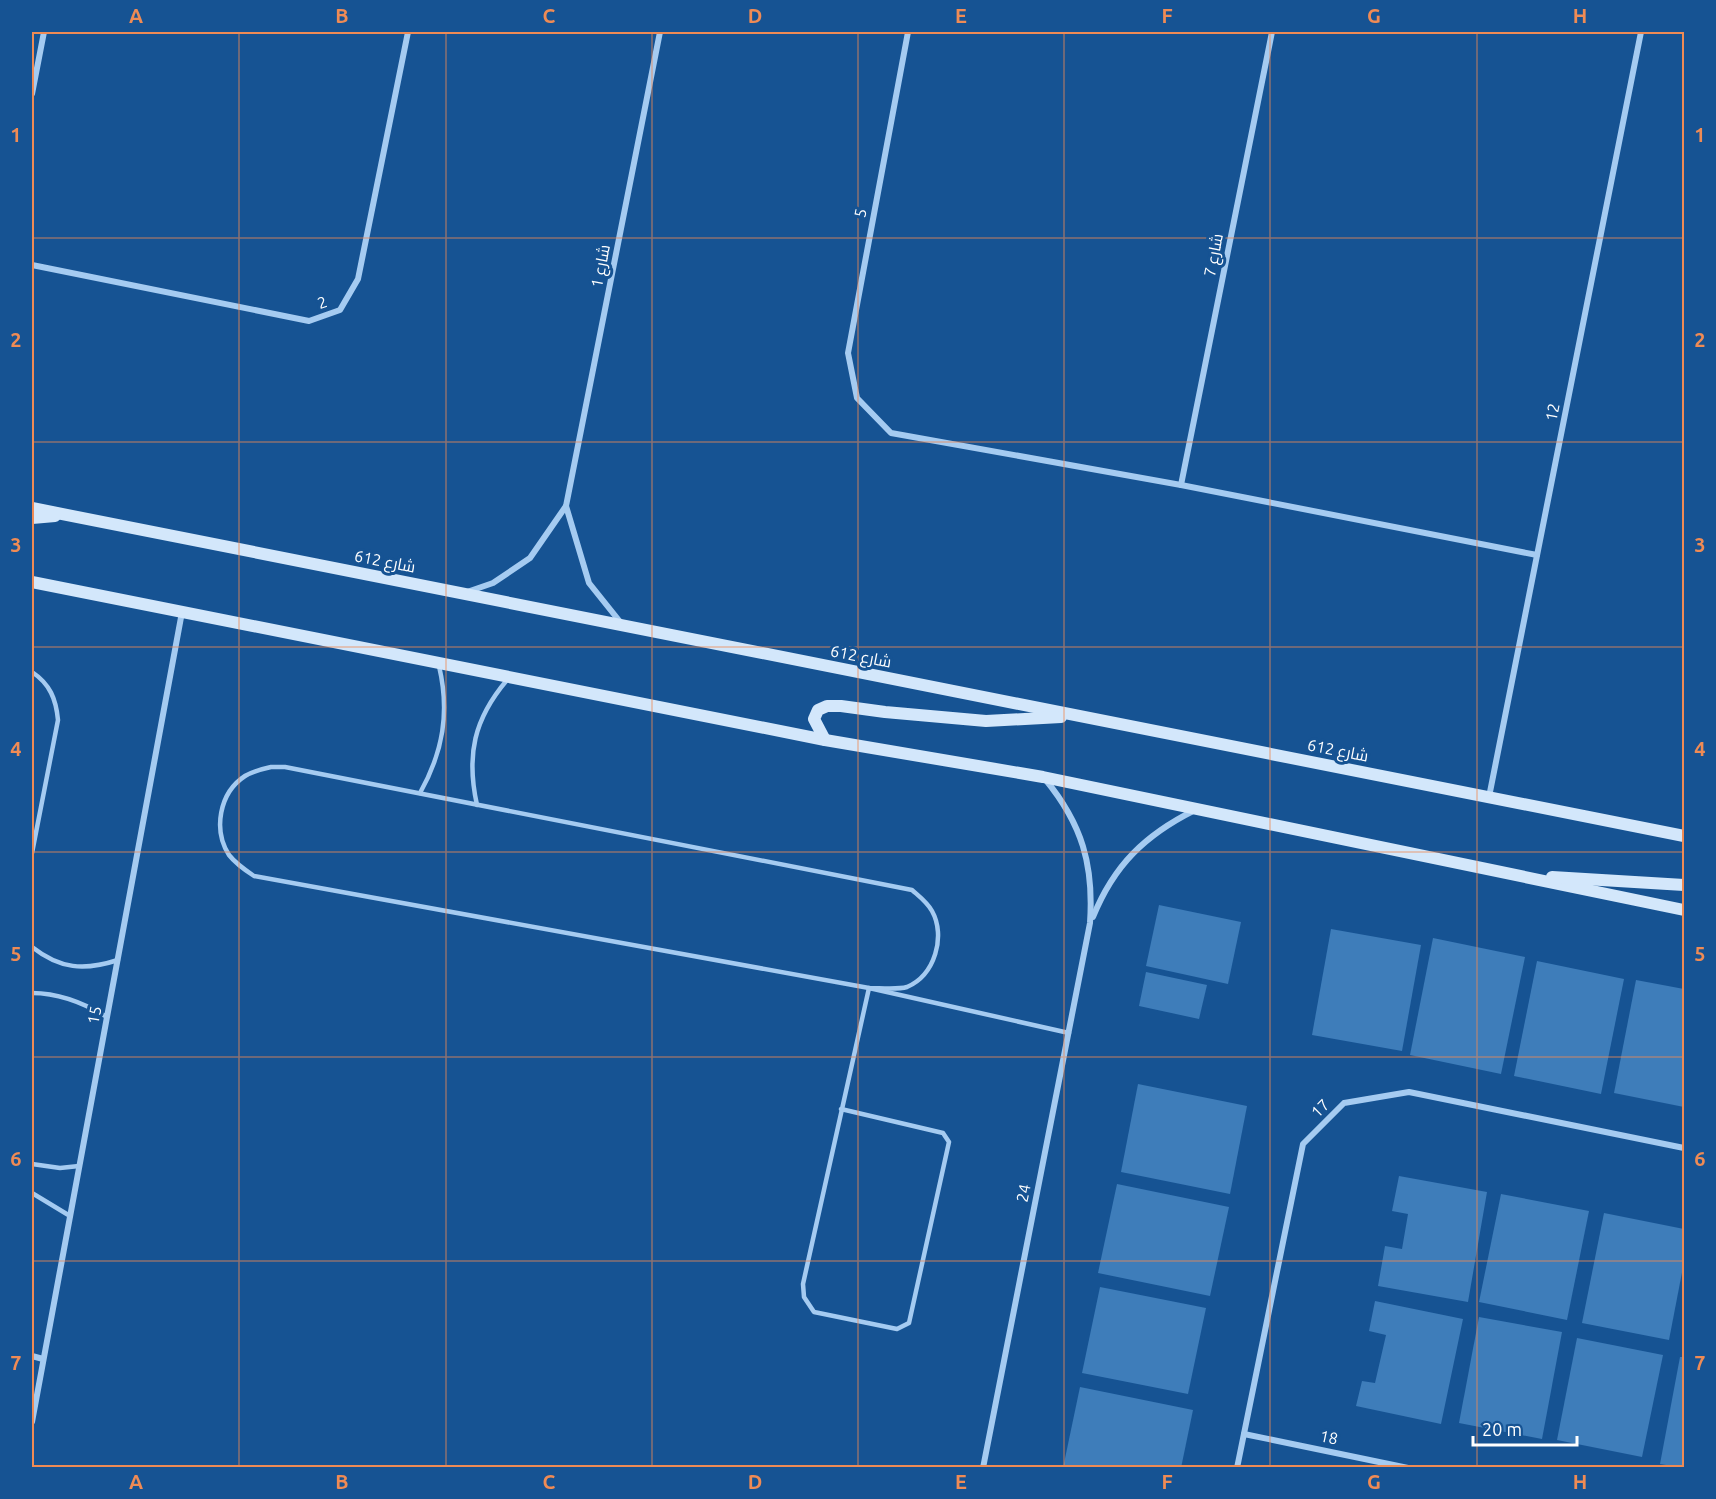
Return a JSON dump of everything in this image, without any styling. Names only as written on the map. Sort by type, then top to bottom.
[{"type":"street","points":[[32,94],[44,32]]},
{"type":"street","name":"2","points":[[32,265],[309,321],[340,310],[358,279],[408,32]]},
{"type":"street","name":"شارع 1","points":[[464,594],[492,583],[531,558],[566,506],[660,32]]},
{"type":"street","name":"5","points":[[908,32],[848,353],[857,398],[891,433],[1181,485]]},
{"type":"street","name":"شارع 7","points":[[1181,485],[1272,32]]},
{"type":"street","name":"12","points":[[1489,797],[1641,32]]},
{"type":"street","points":[[1181,485],[1537,555]]},
{"type":"street","name":"شارع 1","points":[[566,506],[589,583],[623,625]]},
{"type":"street","name":"شارع 612","points":[[32,508],[1684,836]]},
{"type":"street","points":[[32,519],[68,515]]},
{"type":"street","points":[[32,582],[825,740],[1043,777],[1684,910]]},
{"type":"street","name":"15","points":[[32,1422],[182,612]]},
{"type":"street","points":[[825,740],[814,719],[818,711],[826,706],[986,721],[1080,716]]},
{"type":"street","name":"24","points":[[983,1467],[1090,923],[1091,887],[1083,845],[1060,797],[1043,777]]},
{"type":"street","name":"24","points":[[1090,923],[1105,890],[1131,854],[1150,836],[1197,809]]},
{"type":"street","points":[[1503,874],[1684,885]]},
{"type":"street","name":"17","points":[[1237,1467],[1303,1144],[1344,1103],[1409,1092],[1684,1149]]},
{"type":"street","points":[[32,1356],[43,1359]]},
{"type":"street","name":"18","points":[[1244,1434],[1408,1467]]},
{"type":"lane","points":[[420,793],[439,753],[444,730],[446,708],[439,663]]},
{"type":"lane","points":[[32,672],[41,678],[51,690],[57,705],[58,720],[32,853]]},
{"type":"lane","points":[[477,805],[472,782],[475,736],[483,714],[510,677]]},
{"type":"lane","points":[[869,988],[906,987],[918,980],[936,955],[939,941],[938,926],[924,900],[912,890],[285,767],[271,766],[244,776],[226,798],[220,819],[223,842],[235,862],[254,876],[869,988],[1069,1033]]},
{"type":"lane","points":[[32,947],[43,956],[61,964],[80,967],[99,966],[117,960]]},
{"type":"lane","points":[[841,1109],[943,1133],[949,1142],[909,1323],[897,1329],[814,1312],[804,1298],[803,1284],[841,1109],[869,988]]},
{"type":"lane","points":[[32,993],[73,1000],[107,1017]]},
{"type":"lane","points":[[32,1164],[60,1168],[79,1166]]},
{"type":"lane","points":[[32,1193],[70,1216]]},
{"type":"building","points":[[1159,905],[1241,922],[1228,984],[1146,966]]},
{"type":"building","points":[[1331,929],[1421,945],[1402,1051],[1312,1035]]},
{"type":"building","points":[[1433,938],[1525,957],[1501,1074],[1410,1055]]},
{"type":"building","points":[[1537,961],[1624,979],[1601,1094],[1514,1076]]},
{"type":"building","points":[[1146,972],[1207,985],[1199,1019],[1139,1006]]},
{"type":"building","points":[[1636,980],[1684,989],[1684,1107],[1614,1093]]},
{"type":"building","points":[[1138,1084],[1247,1106],[1230,1194],[1121,1172]]},
{"type":"building","points":[[1399,1176],[1487,1192],[1468,1302],[1378,1286],[1385,1246],[1402,1249],[1408,1214],[1392,1211]]},
{"type":"building","points":[[1117,1184],[1229,1207],[1210,1296],[1098,1273]]},
{"type":"building","points":[[1501,1194],[1589,1211],[1567,1320],[1479,1302]]},
{"type":"building","points":[[1604,1213],[1684,1229],[1684,1262],[1669,1340],[1582,1323]]},
{"type":"building","points":[[1100,1287],[1206,1308],[1188,1394],[1082,1373]]},
{"type":"building","points":[[1375,1301],[1463,1319],[1441,1424],[1356,1406],[1362,1381],[1375,1383],[1386,1335],[1369,1331]]},
{"type":"building","points":[[1479,1317],[1562,1332],[1542,1439],[1459,1423]]},
{"type":"building","points":[[1577,1338],[1663,1355],[1642,1457],[1557,1440]]},
{"type":"building","points":[[1680,1357],[1684,1357],[1684,1468],[1660,1464]]},
{"type":"building","points":[[1080,1387],[1193,1410],[1181,1468],[1063,1468]]}]
